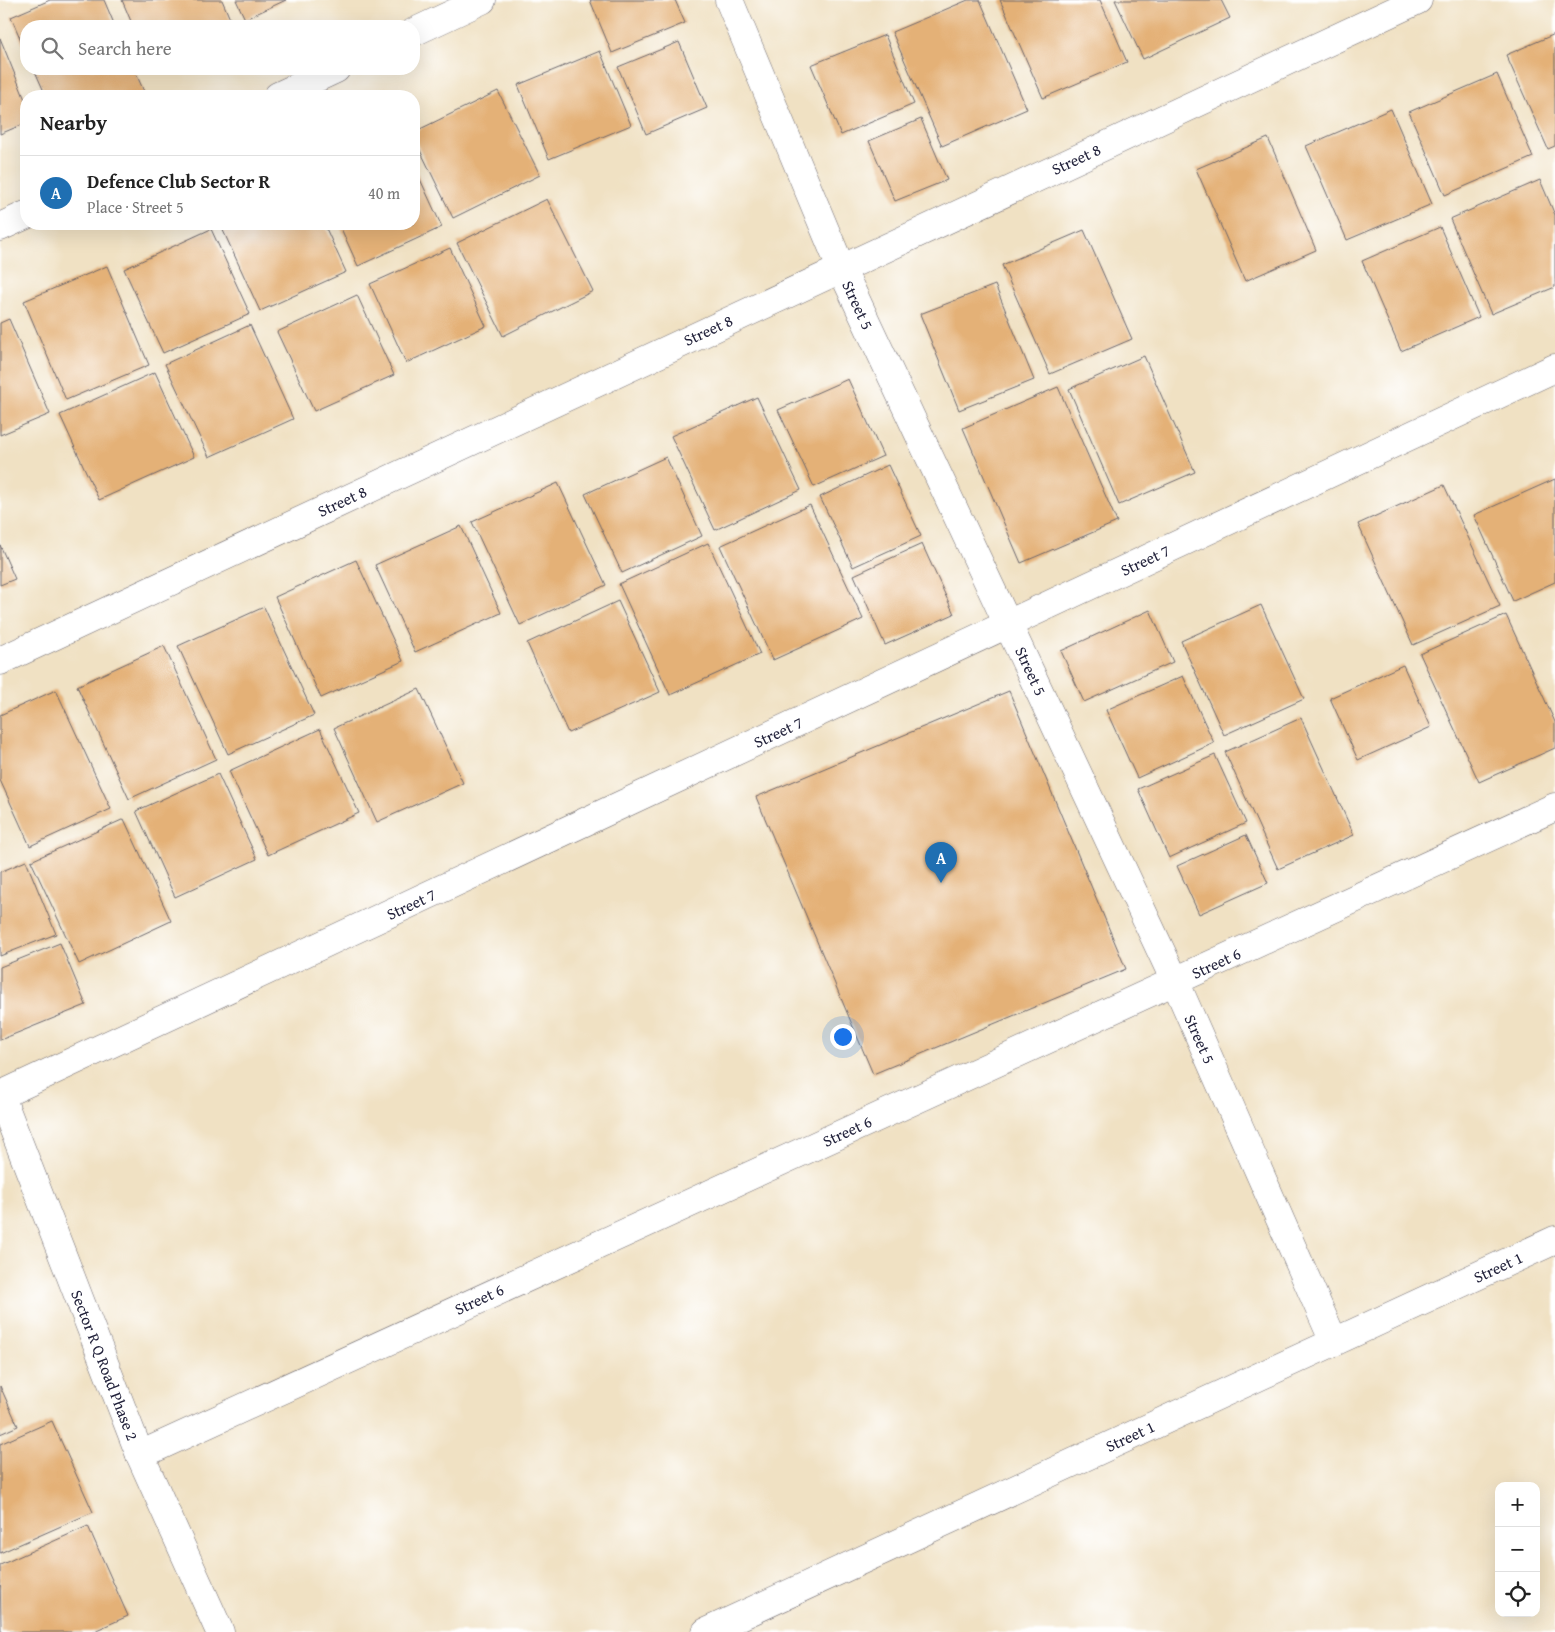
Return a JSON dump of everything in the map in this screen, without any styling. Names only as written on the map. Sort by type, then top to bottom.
[{"type":"street","points":[[420,29],[482,0]]},
{"type":"street","name":"Street 5","points":[[728,0],[841,268],[1175,982],[1334,1342]]},
{"type":"street","name":"Street 8","points":[[0,661],[1418,0]]},
{"type":"street","points":[[291,90],[323,75]]},
{"type":"street","points":[[0,227],[20,218]]},
{"type":"street","name":"Street 7","points":[[0,1095],[1555,368]]},
{"type":"street","name":"Street 6","points":[[140,1454],[1555,807]]},
{"type":"street","name":"Sector R Q Road Phase 2","points":[[0,1095],[140,1454],[220,1632]]},
{"type":"street","name":"Street 1","points":[[706,1632],[1555,1240]]},
{"type":"building","points":[[50,0],[104,0],[112,20],[20,20],[20,38],[11,17]]},
{"type":"building","points":[[122,0],[222,0],[230,20],[130,20]]},
{"type":"building","points":[[236,0],[286,0],[245,19]]},
{"type":"building","points":[[590,0],[675,0],[685,23],[612,53]]},
{"type":"building","points":[[968,0],[980,0],[1027,109],[942,146],[892,32]]},
{"type":"building","points":[[1000,0],[1100,0],[1127,62],[1043,98]]},
{"type":"building","points":[[1115,0],[1221,0],[1230,18],[1143,59]]},
{"type":"building","points":[[1555,34],[1555,146],[1548,149],[1506,55]]},
{"type":"building","points":[[885,35],[914,104],[841,135],[811,65]]},
{"type":"building","points":[[0,38],[21,90],[20,126],[0,134]]},
{"type":"building","points":[[679,42],[707,108],[646,134],[618,67]]},
{"type":"building","points":[[600,51],[631,125],[549,159],[518,85]]},
{"type":"building","points":[[1497,74],[1533,157],[1445,195],[1409,112]]},
{"type":"building","points":[[37,75],[137,75],[143,90],[43,90]]},
{"type":"building","points":[[498,91],[540,175],[453,218],[420,150],[420,129]]},
{"type":"building","points":[[1391,109],[1432,204],[1347,240],[1306,146]]},
{"type":"building","points":[[921,119],[947,180],[895,201],[869,141]]},
{"type":"building","points":[[1268,138],[1316,250],[1245,281],[1196,169]]},
{"type":"building","points":[[420,179],[442,227],[358,266],[342,230],[420,230]]},
{"type":"building","points":[[1540,180],[1555,215],[1555,287],[1491,314],[1450,219]]},
{"type":"building","points":[[547,199],[593,291],[503,336],[457,243]]},
{"type":"building","points":[[1440,227],[1479,317],[1401,351],[1362,261]]},
{"type":"building","points":[[211,230],[250,314],[163,353],[124,269]]},
{"type":"building","points":[[223,230],[327,230],[346,272],[260,311]]},
{"type":"building","points":[[1084,230],[1132,339],[1050,374],[1002,265]]},
{"type":"building","points":[[450,248],[486,326],[406,363],[370,284]]},
{"type":"building","points":[[107,266],[149,365],[66,400],[24,301]]},
{"type":"building","points":[[995,285],[1034,380],[959,410],[920,314]]},
{"type":"building","points":[[357,295],[394,375],[314,411],[277,332]]},
{"type":"building","points":[[9,319],[50,414],[0,435],[0,323]]},
{"type":"building","points":[[250,325],[293,419],[209,457],[165,364]]},
{"type":"building","points":[[1144,356],[1195,472],[1119,505],[1069,389]]},
{"type":"building","points":[[155,372],[194,457],[99,500],[60,415]]},
{"type":"building","points":[[848,379],[883,456],[814,487],[778,410]]},
{"type":"building","points":[[1058,387],[1117,522],[1021,563],[963,428]]},
{"type":"building","points":[[757,397],[801,490],[715,530],[671,436]]},
{"type":"building","points":[[666,457],[702,536],[622,573],[585,494]]},
{"type":"building","points":[[888,465],[921,536],[853,567],[820,497]]},
{"type":"building","points":[[1555,479],[1555,582],[1513,601],[1474,515]]},
{"type":"building","points":[[558,483],[606,585],[520,625],[472,522]]},
{"type":"building","points":[[1444,485],[1500,606],[1413,645],[1358,524]]},
{"type":"building","points":[[810,505],[863,619],[773,660],[720,546]]},
{"type":"building","points":[[461,526],[501,613],[415,652],[375,565]]},
{"type":"building","points":[[708,543],[760,654],[670,695],[619,584]]},
{"type":"building","points":[[922,544],[954,614],[885,645],[854,575]]},
{"type":"building","points":[[0,545],[15,579],[0,585]]},
{"type":"building","points":[[356,560],[403,661],[321,698],[275,597]]},
{"type":"building","points":[[618,601],[660,692],[568,733],[527,643]]},
{"type":"building","points":[[1261,605],[1304,699],[1224,735],[1181,641]]},
{"type":"building","points":[[264,607],[314,715],[228,754],[178,646]]},
{"type":"building","points":[[1150,610],[1173,662],[1084,702],[1061,651]]},
{"type":"building","points":[[1506,615],[1555,722],[1555,748],[1479,782],[1420,654]]},
{"type":"building","points":[[164,646],[216,759],[129,799],[77,686]]},
{"type":"building","points":[[1403,665],[1431,727],[1358,760],[1330,698]]},
{"type":"building","points":[[1183,676],[1214,743],[1137,778],[1106,710]]},
{"type":"building","points":[[419,689],[463,783],[377,822],[334,728]]},
{"type":"building","points":[[56,690],[111,809],[30,846],[0,780],[0,715]]},
{"type":"building","points":[[1009,691],[1126,969],[873,1074],[756,797]]},
{"type":"building","points":[[1301,718],[1354,835],[1278,869],[1225,752]]},
{"type":"building","points":[[320,729],[359,813],[268,855],[229,771]]},
{"type":"building","points":[[1215,755],[1246,823],[1169,858],[1138,789]]},
{"type":"building","points":[[218,774],[257,859],[175,897],[136,811]]},
{"type":"building","points":[[124,819],[171,921],[79,964],[31,861]]},
{"type":"building","points":[[1246,835],[1268,883],[1199,914],[1177,866]]},
{"type":"building","points":[[26,861],[56,934],[0,956],[0,872]]},
{"type":"building","points":[[60,943],[86,1005],[0,1040],[0,967]]},
{"type":"building","points":[[0,1386],[18,1426],[0,1434]]},
{"type":"building","points":[[52,1421],[93,1512],[0,1553],[0,1444]]},
{"type":"building","points":[[88,1526],[128,1616],[92,1632],[1,1632],[0,1565]]},
{"type":"place","name":"Defence Club Sector R","points":[[941,883]]}]
